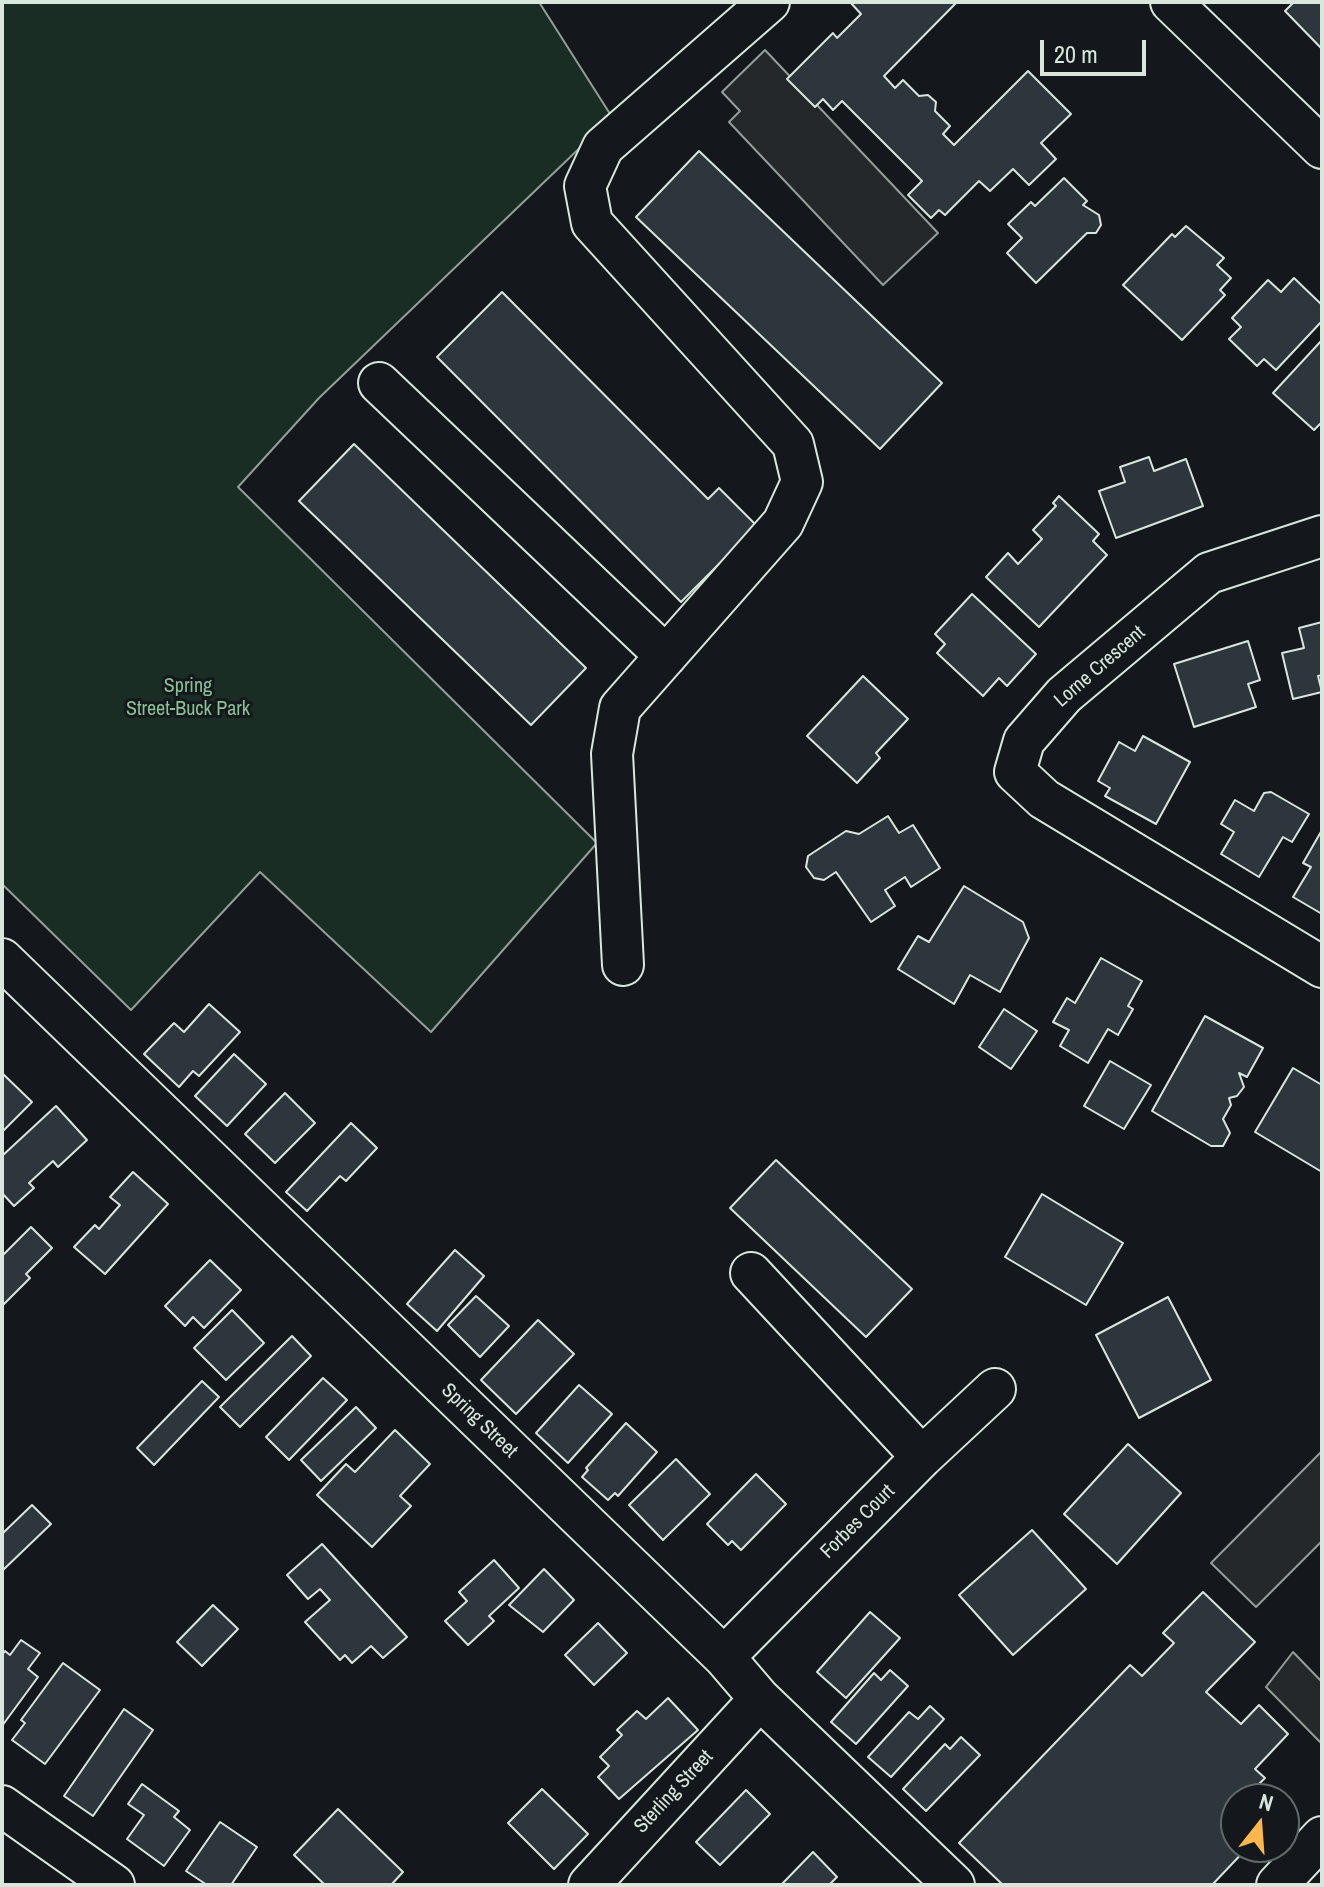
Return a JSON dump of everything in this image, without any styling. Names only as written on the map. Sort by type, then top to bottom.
[{"type":"street","points":[[623,965],[612,754],[620,708],[783,523],[802,482],[793,444],[592,223],[585,186],[603,147],[769,2]]},
{"type":"street","points":[[1171,2],[1322,148]]},
{"type":"street","points":[[379,383],[666,656]]},
{"type":"street","name":"Lorne Crescent","points":[[1322,536],[1209,573],[1064,695],[1024,741],[1015,772],[1044,799],[1322,967]]},
{"type":"street","name":"Spring Street","points":[[2,959],[724,1657],[760,1699],[954,1885]]},
{"type":"street","points":[[751,1273],[922,1457]]},
{"type":"street","name":"Forbes Court","points":[[724,1657],[922,1457],[995,1389]]},
{"type":"street","name":"Sterling Street","points":[[589,1885],[760,1699]]},
{"type":"street","points":[[2,1806],[114,1885]]},
{"type":"street","points":[[1277,1885],[1322,1837]]},
{"type":"green space","name":"Spring Street-Buck Park","points":[[2,2],[539,2],[612,117],[319,398],[238,487],[597,843],[431,1032],[260,872],[131,1010],[2,884]]},
{"type":"shaded area","points":[[765,50],[938,233],[883,285],[729,122],[740,111],[722,92]]},
{"type":"shaded area","points":[[1322,1451],[1322,1541],[1256,1607],[1211,1563]]},
{"type":"shaded area","points":[[1293,1652],[1322,1682],[1322,1744],[1266,1687]]},
{"type":"building","points":[[850,2],[957,2],[884,76],[895,88],[903,80],[919,96],[928,95],[936,102],[935,111],[950,126],[943,134],[954,145],[1028,71],[1071,114],[1041,143],[1056,159],[1029,185],[1013,169],[990,191],[979,181],[945,215],[939,210],[931,218],[908,195],[922,181],[842,101],[833,110],[823,99],[815,107],[787,79],[833,33],[837,38],[861,14]]},
{"type":"building","points":[[1294,2],[1322,2],[1322,49],[1285,11]]},
{"type":"building","points":[[699,151],[942,383],[880,449],[636,217]]},
{"type":"building","points":[[1064,178],[1087,201],[1083,205],[1099,215],[1101,225],[1096,233],[1087,233],[1036,283],[1007,253],[1022,238],[1008,224],[1031,202],[1035,206]]},
{"type":"building","points":[[1186,226],[1224,258],[1217,265],[1231,278],[1220,290],[1225,295],[1182,340],[1123,285],[1172,234],[1175,237]]},
{"type":"building","points":[[1294,278],[1322,305],[1322,321],[1276,370],[1264,359],[1257,366],[1229,339],[1241,327],[1232,318],[1268,280],[1281,292]]},
{"type":"building","points":[[502,292],[708,499],[719,488],[757,526],[681,602],[437,357]]},
{"type":"building","points":[[1322,340],[1322,422],[1314,430],[1273,393]]},
{"type":"building","points":[[354,444],[586,668],[531,725],[299,501]]},
{"type":"building","points":[[1149,457],[1154,471],[1186,459],[1203,506],[1116,538],[1099,491],[1125,482],[1120,467]]},
{"type":"building","points":[[1059,496],[1099,534],[1093,541],[1107,555],[1039,627],[986,577],[1008,553],[1018,564],[1042,539],[1033,530],[1056,506],[1053,503]]},
{"type":"building","points":[[972,594],[1036,654],[1007,686],[999,678],[983,696],[937,653],[945,644],[935,634]]},
{"type":"building","points":[[1322,622],[1322,675],[1318,676],[1322,692],[1293,699],[1282,653],[1304,648],[1299,628]]},
{"type":"building","points":[[1248,641],[1260,680],[1248,684],[1256,707],[1194,727],[1174,664]]},
{"type":"building","points":[[863,676],[908,719],[876,753],[880,758],[857,783],[807,736]]},
{"type":"building","points":[[1143,736],[1190,762],[1156,824],[1105,796],[1110,788],[1098,781],[1119,742],[1135,751]]},
{"type":"building","points":[[1271,792],[1309,814],[1292,842],[1283,837],[1259,877],[1221,854],[1234,832],[1221,824],[1235,800],[1254,811],[1264,793]]},
{"type":"building","points":[[888,816],[899,833],[913,825],[940,868],[911,887],[905,877],[885,890],[895,906],[871,922],[836,872],[824,880],[814,878],[806,867],[808,856],[846,831],[859,834]]},
{"type":"building","points":[[1322,830],[1322,914],[1293,897],[1311,867],[1303,863]]},
{"type":"building","points":[[964,886],[1023,922],[1029,938],[1000,992],[970,975],[954,1004],[898,969],[918,936],[929,942]]},
{"type":"building","points":[[1101,958],[1142,981],[1128,1006],[1133,1009],[1118,1035],[1108,1029],[1088,1063],[1060,1046],[1069,1030],[1053,1022],[1067,998],[1075,1003]]},
{"type":"building","points":[[209,1004],[240,1032],[199,1076],[193,1071],[179,1087],[144,1054],[174,1023],[184,1032]]},
{"type":"building","points":[[1004,1009],[1037,1031],[1011,1069],[979,1047]]},
{"type":"building","points":[[1205,1016],[1263,1048],[1247,1077],[1239,1073],[1244,1087],[1237,1096],[1229,1098],[1231,1105],[1223,1119],[1230,1133],[1223,1146],[1211,1146],[1152,1111]]},
{"type":"building","points":[[234,1054],[266,1084],[227,1126],[195,1096]]},
{"type":"building","points":[[1110,1061],[1151,1085],[1124,1129],[1084,1106]]},
{"type":"building","points":[[1293,1068],[1322,1085],[1322,1172],[1255,1132]]},
{"type":"building","points":[[2,1073],[32,1102],[2,1132]]},
{"type":"building","points":[[285,1093],[315,1123],[275,1163],[245,1134]]},
{"type":"building","points":[[56,1106],[87,1140],[58,1167],[53,1161],[29,1183],[34,1188],[14,1206],[2,1193],[2,1156]]},
{"type":"building","points":[[351,1123],[377,1148],[346,1181],[340,1176],[307,1211],[286,1192]]},
{"type":"building","points":[[776,1160],[912,1289],[866,1337],[730,1208]]},
{"type":"building","points":[[133,1172],[168,1204],[105,1274],[74,1247],[95,1225],[99,1229],[120,1205],[110,1197]]},
{"type":"building","points":[[1042,1194],[1123,1243],[1086,1305],[1005,1257]]},
{"type":"building","points":[[31,1227],[52,1248],[26,1274],[30,1278],[2,1306],[2,1256]]},
{"type":"building","points":[[455,1250],[484,1276],[437,1331],[407,1304]]},
{"type":"building","points":[[210,1260],[241,1290],[204,1328],[193,1317],[185,1326],[165,1306]]},
{"type":"building","points":[[476,1296],[509,1326],[480,1357],[448,1325]]},
{"type":"building","points":[[1168,1297],[1211,1380],[1139,1418],[1096,1335]]},
{"type":"building","points":[[232,1310],[264,1343],[226,1380],[194,1348]]},
{"type":"building","points":[[538,1320],[574,1354],[516,1414],[481,1380]]},
{"type":"building","points":[[292,1336],[311,1356],[240,1427],[220,1407]]},
{"type":"building","points":[[323,1378],[347,1400],[289,1460],[266,1437]]},
{"type":"building","points":[[202,1381],[219,1397],[154,1465],[137,1448]]},
{"type":"building","points":[[579,1385],[612,1414],[568,1463],[536,1433]]},
{"type":"building","points":[[356,1407],[376,1428],[321,1481],[301,1460]]},
{"type":"building","points":[[626,1423],[657,1452],[618,1496],[615,1493],[608,1500],[582,1477],[588,1470],[586,1468]]},
{"type":"building","points":[[395,1430],[430,1464],[400,1496],[411,1506],[372,1547],[317,1495],[346,1464],[355,1472]]},
{"type":"building","points":[[1128,1444],[1181,1493],[1117,1564],[1064,1514]]},
{"type":"building","points":[[676,1459],[710,1494],[663,1540],[629,1505]]},
{"type":"building","points":[[756,1474],[786,1504],[741,1550],[732,1541],[728,1545],[707,1524]]},
{"type":"building","points":[[32,1505],[51,1524],[2,1571],[2,1534]]},
{"type":"building","points":[[1032,1530],[1086,1589],[1013,1655],[959,1595]]},
{"type":"building","points":[[322,1544],[407,1637],[383,1658],[371,1646],[352,1663],[345,1655],[340,1660],[305,1622],[330,1600],[320,1589],[308,1599],[287,1575]]},
{"type":"building","points":[[494,1560],[519,1588],[489,1616],[494,1621],[468,1645],[445,1621],[467,1601],[459,1592]]},
{"type":"building","points":[[544,1569],[574,1600],[543,1632],[509,1605]]},
{"type":"building","points":[[1203,1592],[1255,1642],[1206,1692],[1241,1724],[1259,1705],[1288,1734],[1255,1769],[1265,1778],[1260,1783],[1220,1783],[1220,1863],[1233,1863],[1212,1885],[1003,1885],[959,1843],[1130,1665],[1142,1676],[1174,1643],[1163,1633]]},
{"type":"building","points":[[213,1605],[238,1629],[202,1666],[177,1642]]},
{"type":"building","points":[[870,1612],[900,1638],[846,1698],[817,1672]]},
{"type":"building","points":[[598,1623],[627,1653],[594,1685],[565,1655]]},
{"type":"building","points":[[21,1640],[40,1653],[28,1669],[38,1677],[2,1726],[2,1655],[5,1651],[10,1655]]},
{"type":"building","points":[[63,1663],[100,1690],[45,1764],[12,1740],[25,1723],[21,1720]]},
{"type":"building","points":[[890,1670],[908,1686],[856,1744],[831,1722],[874,1673],[881,1680]]},
{"type":"building","points":[[668,1698],[698,1730],[619,1799],[598,1777],[609,1766],[600,1757],[622,1735],[617,1730],[637,1711],[646,1719]]},
{"type":"building","points":[[930,1706],[944,1719],[891,1777],[868,1757],[909,1712],[918,1719]]},
{"type":"building","points":[[124,1709],[153,1730],[93,1816],[64,1796]]},
{"type":"building","points":[[961,1737],[980,1755],[926,1811],[903,1789],[945,1744],[950,1749]]},
{"type":"building","points":[[142,1784],[179,1811],[174,1817],[190,1830],[164,1866],[127,1839],[144,1815],[128,1804]]},
{"type":"building","points":[[542,1789],[588,1834],[554,1869],[508,1823]]},
{"type":"building","points":[[746,1790],[770,1814],[720,1865],[696,1842]]},
{"type":"building","points":[[338,1809],[403,1872],[391,1885],[325,1885],[294,1855]]},
{"type":"building","points":[[220,1822],[257,1847],[231,1885],[207,1885],[186,1871]]},
{"type":"building","points":[[813,1852],[837,1877],[829,1885],[781,1885]]}]
